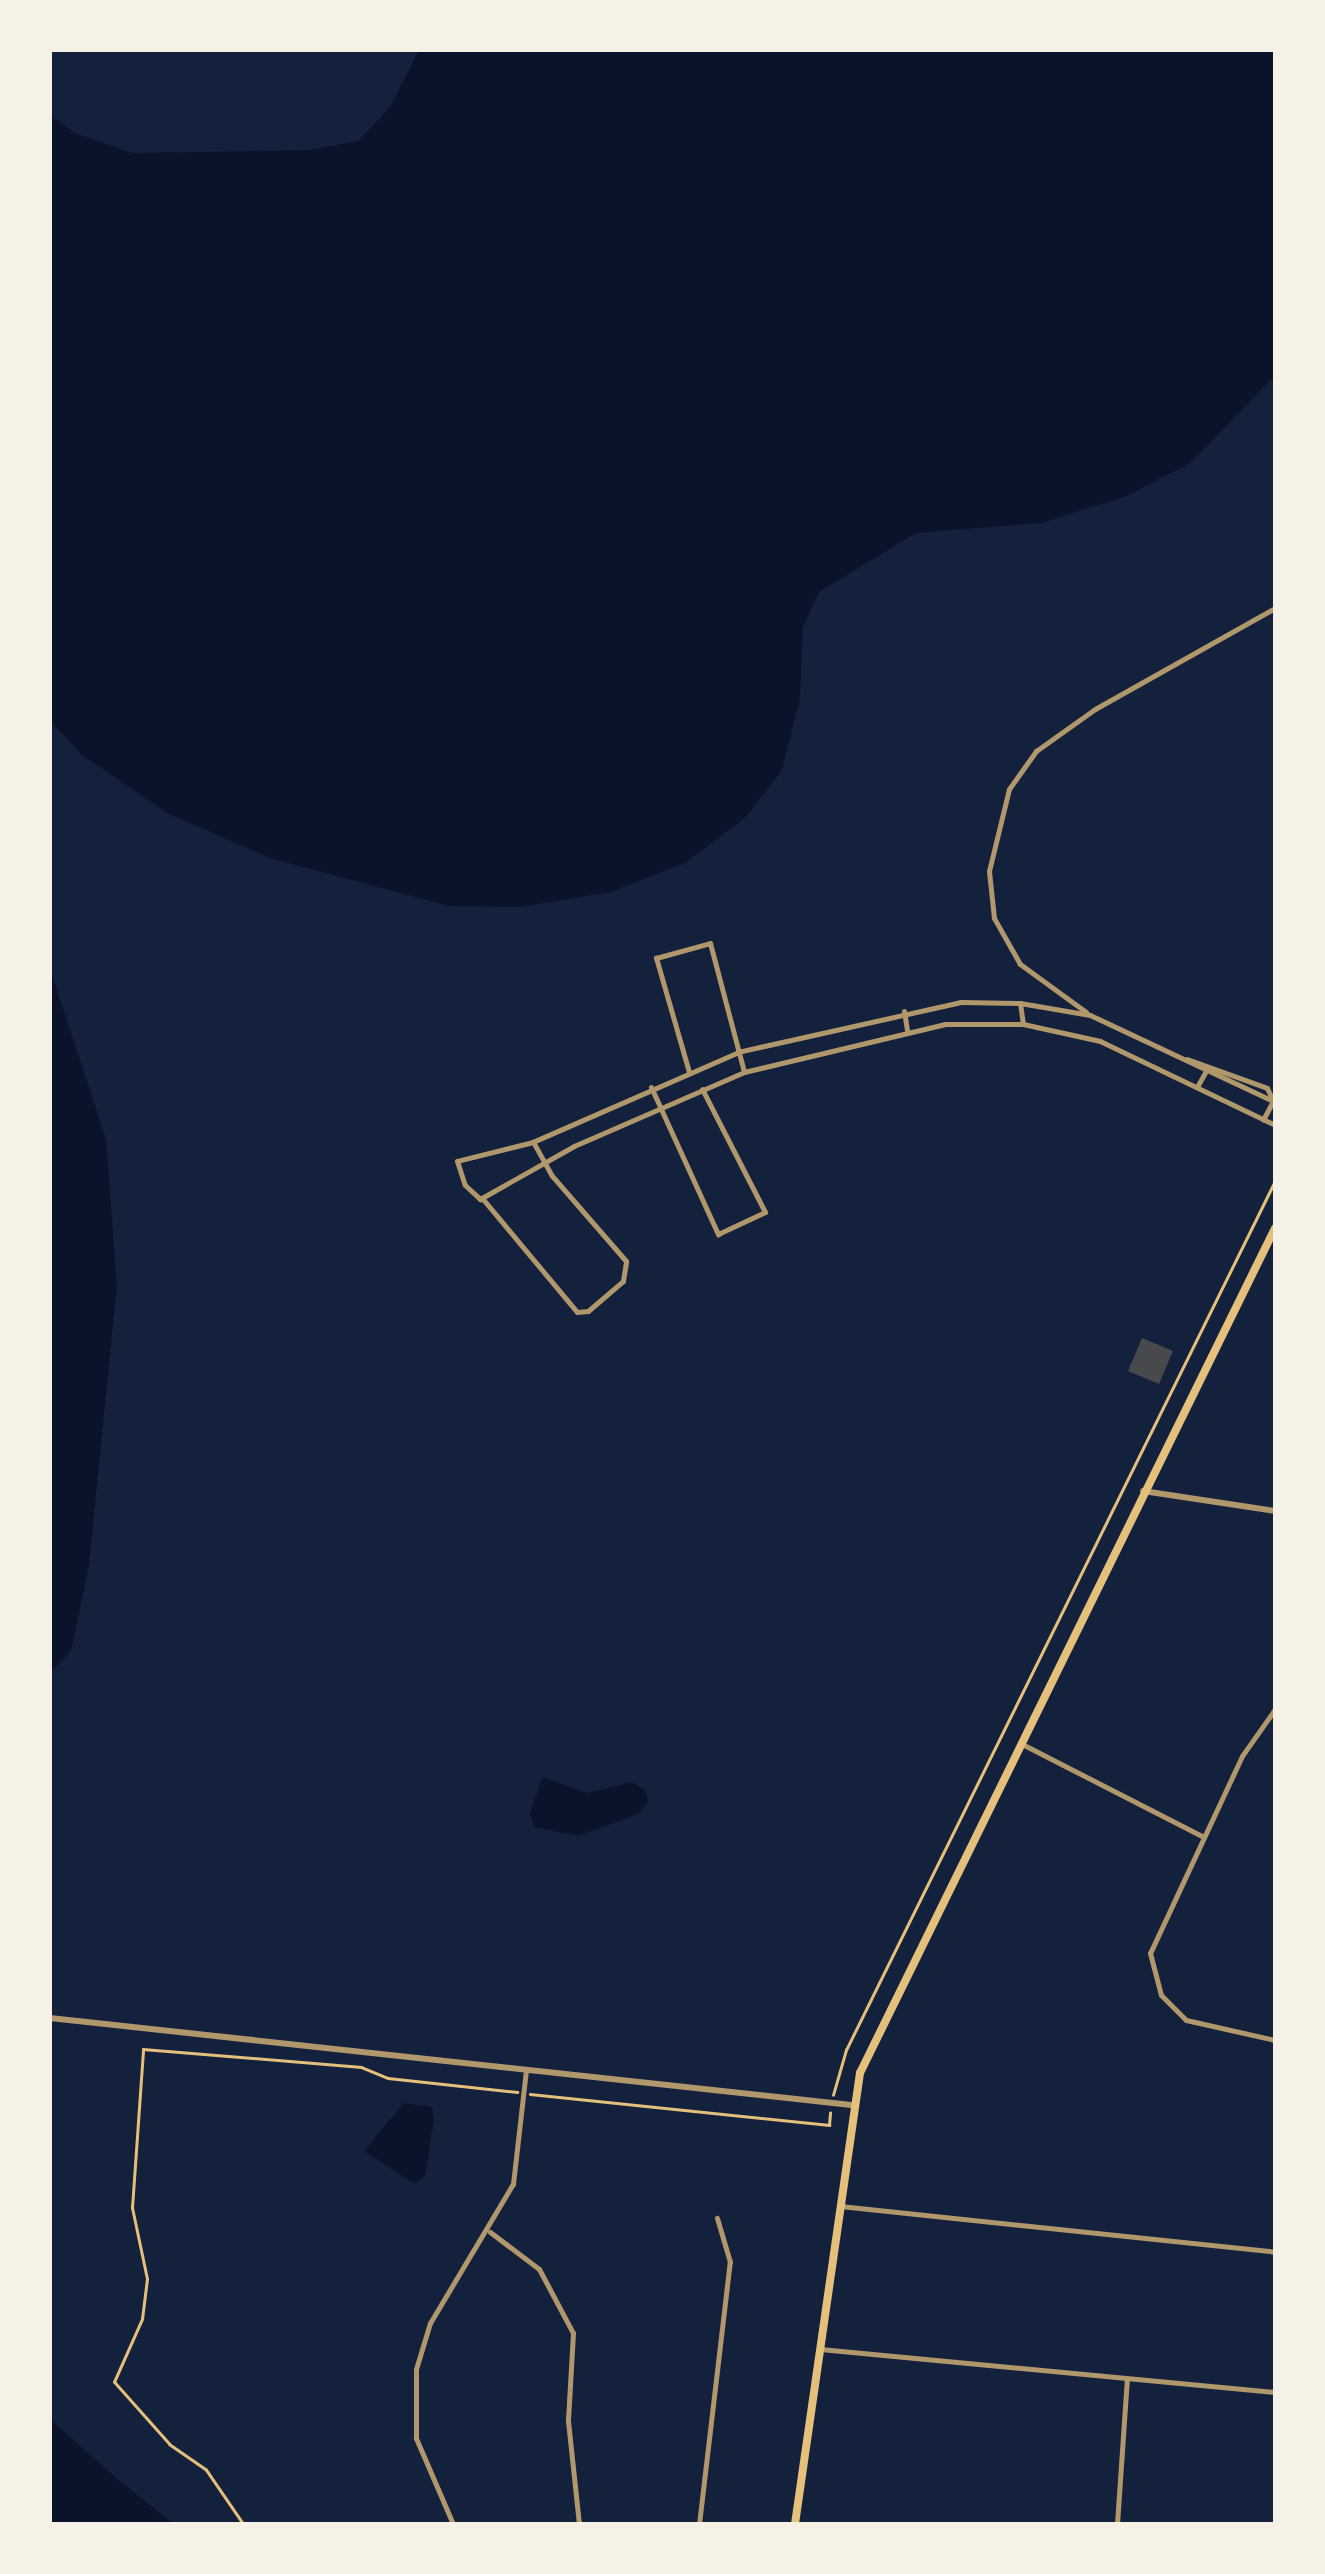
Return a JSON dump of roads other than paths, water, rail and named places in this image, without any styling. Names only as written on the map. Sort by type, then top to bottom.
[{"type":"main road","points":[[795,2524],[851,2106],[897,1988],[1275,1228]]},
{"type":"street","points":[[1274,1102],[1090,1015],[1020,964],[994,918],[989,871],[1010,789],[1036,750],[1095,709],[1275,608]]},
{"type":"street","points":[[689,1072],[656,958],[710,942],[742,1051],[744,1072]]},
{"type":"street","points":[[533,1142],[544,1162],[629,1269],[588,1311],[571,1308],[482,1198],[465,1185],[457,1160],[533,1142],[651,1087],[742,1051],[904,1011],[961,1002],[1020,1003],[1090,1015]]},
{"type":"street","points":[[1020,1003],[1023,1024]]},
{"type":"street","points":[[904,1011],[907,1030]]},
{"type":"street","points":[[482,1198],[544,1162],[657,1107],[744,1072],[907,1030],[1023,1024],[1120,1049],[1275,1125]]},
{"type":"street","points":[[1120,1049],[1127,1032]]},
{"type":"street","points":[[1185,1059],[1267,1088],[1274,1102]]},
{"type":"street","points":[[1197,1086],[1206,1069]]},
{"type":"street","points":[[651,1087],[718,1234],[765,1212],[702,1089]]},
{"type":"street","points":[[1263,1120],[1274,1102]]},
{"type":"street","points":[[1143,1491],[1275,1511]]},
{"type":"street","points":[[1275,1710],[1242,1756],[1155,1932],[1152,1974],[1161,1995],[1186,2020],[1275,2040]]},
{"type":"street","points":[[1021,1743],[1202,1836]]},
{"type":"street","points":[[50,2018],[851,2106]]},
{"type":"street","points":[[454,2524],[416,2438],[412,2397],[430,2324],[490,2232],[513,2184],[526,2070]]},
{"type":"street","points":[[839,2206],[1275,2252]]},
{"type":"street","points":[[699,2524],[730,2262],[716,2218]]},
{"type":"street","points":[[490,2232],[539,2269],[573,2333],[568,2421],[579,2524]]},
{"type":"street","points":[[820,2350],[1275,2392]]},
{"type":"street","points":[[1116,2524],[1127,2378]]},
{"type":"water","points":[[419,50],[1275,50],[1275,376],[1190,463],[1127,496],[1041,523],[916,533],[819,592],[803,627],[800,698],[782,770],[745,818],[685,863],[611,892],[521,907],[449,906],[270,858],[169,814],[83,756],[50,721],[50,116],[77,134],[133,153],[309,150],[358,141],[390,107]]},
{"type":"water","points":[[50,969],[106,1139],[117,1285],[89,1565],[71,1651],[50,1673]]},
{"type":"water","points":[[542,1777],[587,1793],[632,1782],[646,1791],[648,1802],[638,1814],[578,1836],[534,1827],[530,1813]]},
{"type":"water","points":[[404,2103],[432,2107],[434,2119],[425,2176],[415,2184],[364,2151]]},
{"type":"water","points":[[50,2419],[115,2477],[174,2524],[50,2524]]}]
